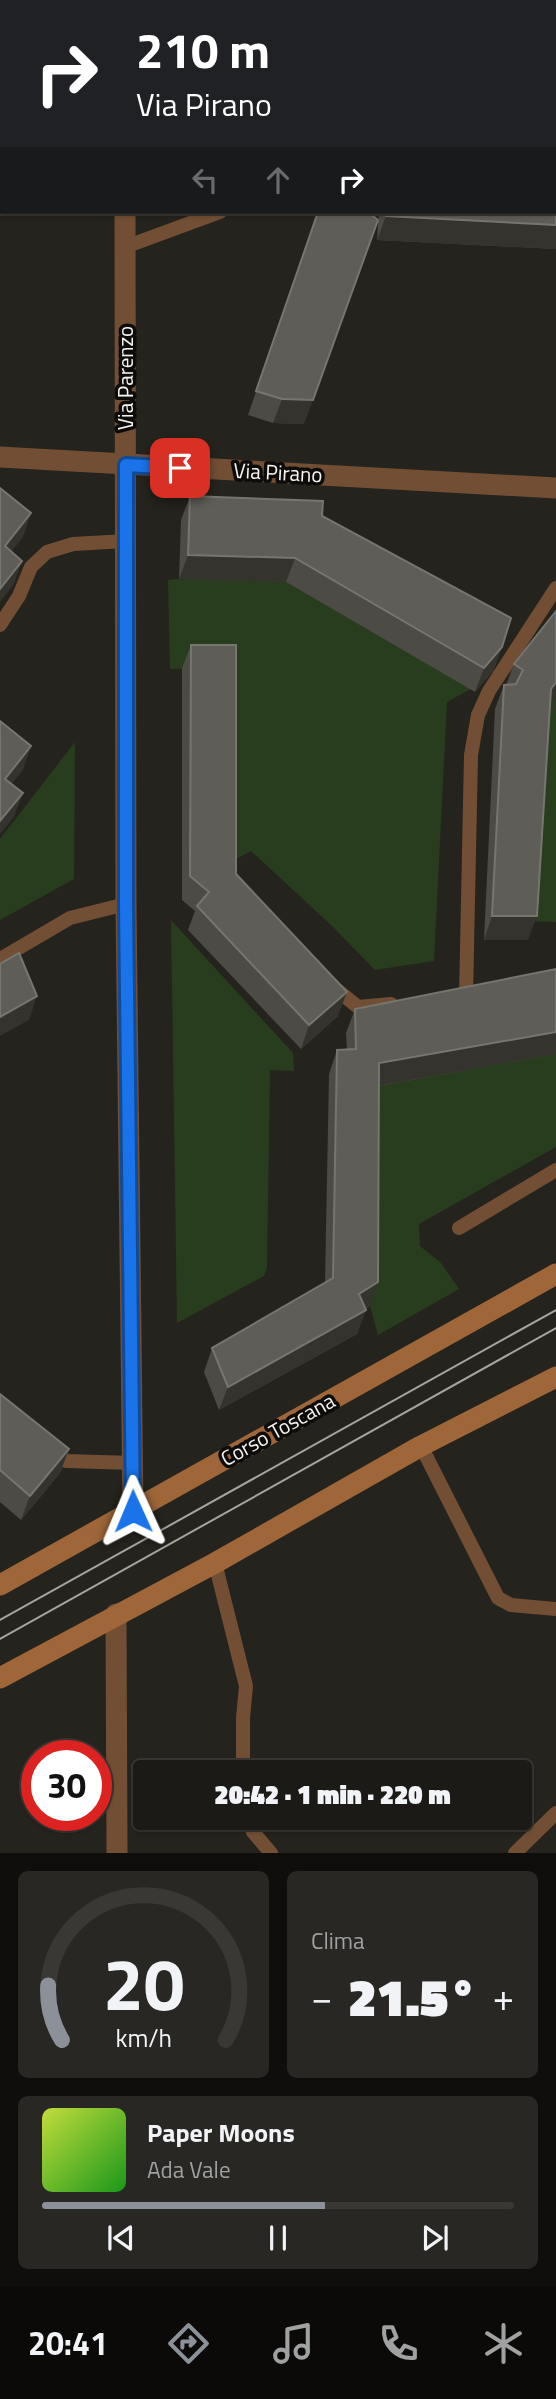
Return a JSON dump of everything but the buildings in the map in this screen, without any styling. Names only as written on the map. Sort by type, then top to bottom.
[{"type":"street","name":"Via Parenzo","points":[[125,214],[126,904],[133,1511]]},
{"type":"street","name":"Via Pirano","points":[[0,457],[556,488]]},
{"type":"street","name":"Corso Toscana","points":[[0,1585],[556,1274]]},
{"type":"street","points":[[0,1678],[215,1563],[421,1446],[556,1377]]},
{"type":"street","points":[[117,1614],[117,1853]]},
{"type":"lane","points":[[125,247],[215,214]]},
{"type":"lane","points":[[0,625],[19,596],[31,567],[47,552],[73,544],[126,541]]},
{"type":"lane","points":[[466,997],[471,755],[478,715],[489,691],[556,588]]},
{"type":"lane","points":[[0,959],[70,918],[126,904]]},
{"type":"lane","points":[[320,975],[358,1007],[412,1002]]},
{"type":"lane","points":[[459,1228],[556,1170]]},
{"type":"lane","points":[[38,1437],[66,1461],[133,1463]]},
{"type":"lane","points":[[421,1446],[498,1598],[511,1605],[556,1609]]},
{"type":"lane","points":[[215,1563],[246,1686],[243,1760]]},
{"type":"lane","points":[[515,1853],[556,1814]]},
{"type":"lane","points":[[252,1830],[271,1853]]},
{"type":"green space","points":[[168,580],[286,582],[471,689],[447,702],[434,961],[375,970],[251,851],[227,864],[226,668],[170,669]]},
{"type":"green space","points":[[556,695],[556,922],[529,921],[542,713]]},
{"type":"green space","points":[[75,742],[74,879],[0,920],[0,839]]},
{"type":"green space","points":[[171,920],[293,1053],[294,1071],[270,1070],[267,1268],[264,1276],[177,1323]]},
{"type":"green space","points":[[556,1054],[556,1147],[419,1224],[420,1246],[441,1263],[459,1289],[378,1335],[370,1306],[371,1087]]},
{"type":"tram line","points":[[0,1620],[556,1310]]},
{"type":"tram line","points":[[0,1639],[556,1328]]},
{"type":"route","points":[[133,1511],[126,904],[126,465],[180,468]]}]
